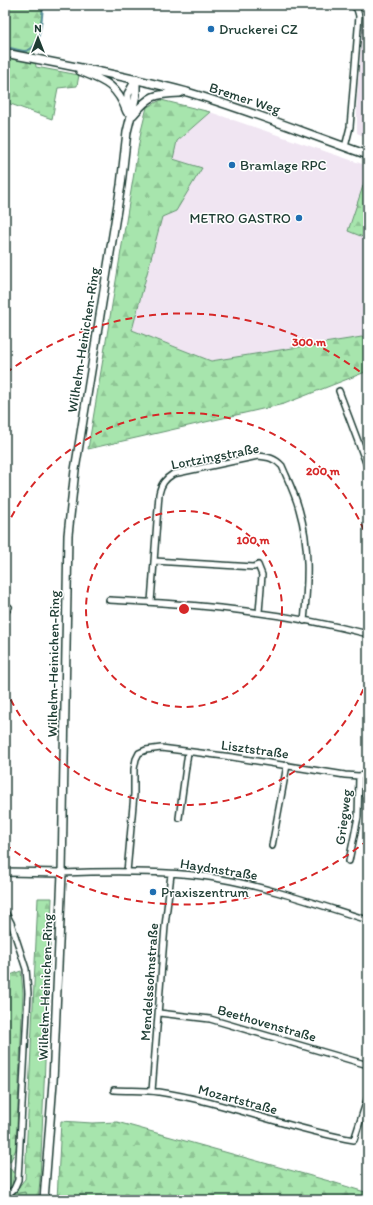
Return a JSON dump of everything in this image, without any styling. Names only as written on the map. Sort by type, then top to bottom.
[{"type":"main road","points":[[5,53],[63,65],[101,80],[109,84],[116,91],[129,114],[148,99],[167,93],[186,92]]},
{"type":"main road","name":"Bremer Weg","points":[[63,65],[136,79],[186,92],[262,116],[368,155]]},
{"type":"main road","name":"Wilhelm-Heinichen-Ring","points":[[44,1200],[53,1082],[62,872],[68,535],[75,470],[121,185],[129,114],[136,96],[136,79]]},
{"type":"main road","points":[[5,872],[62,872]]},
{"type":"street","points":[[345,147],[350,127],[359,16],[357,9],[352,5]]},
{"type":"street","points":[[339,391],[368,468]]},
{"type":"street","name":"Lortzingstraße","points":[[152,602],[159,494],[161,485],[166,478],[174,474],[258,456],[270,457],[282,466],[299,508],[304,529],[308,571],[304,620]]},
{"type":"street","points":[[154,561],[254,567],[258,565],[262,574],[258,612]]},
{"type":"street","points":[[109,600],[152,602],[258,612],[368,634]]},
{"type":"street","points":[[5,613],[9,607]]},
{"type":"street","name":"Lisztstraße","points":[[127,872],[134,794],[134,769],[139,753],[146,750],[160,748],[287,765],[329,773],[359,776],[368,774]]},
{"type":"street","points":[[179,818],[188,752]]},
{"type":"street","points":[[272,846],[287,765]]},
{"type":"street","name":"Griegweg","points":[[349,861],[358,817],[359,776]]},
{"type":"street","name":"Haydnstraße","points":[[62,872],[127,872],[171,874],[220,879],[264,888],[368,920]]},
{"type":"street","name":"Mendelssohnstraße","points":[[152,1091],[165,926],[171,874]]},
{"type":"street","points":[[5,912],[11,923],[26,969],[28,993],[18,1180],[14,1189],[5,1197]]},
{"type":"street","name":"Beethovenstraße","points":[[159,1013],[210,1020],[368,1065]]},
{"type":"street","name":"Mozartstraße","points":[[114,1090],[152,1091],[179,1096],[326,1136],[354,1140],[367,1106]]},
{"type":"street","points":[[367,1106],[368,1097]]},
{"type":"shaded area","points":[[368,14],[368,138],[357,133],[357,102],[363,20]]},
{"type":"shaded area","points":[[210,112],[368,166],[368,336],[211,361],[132,330],[162,217],[202,168],[173,159],[177,141]]},
{"type":"green space","points":[[5,5],[44,5],[34,52],[36,67],[79,75],[77,86],[58,88],[52,119],[5,102]]},
{"type":"green space","points":[[161,100],[210,112],[177,141],[173,159],[202,168],[176,211],[162,217],[132,330],[211,361],[368,336],[368,371],[284,404],[88,449],[141,131],[147,107]]},
{"type":"green space","points":[[368,171],[368,239],[348,231]]},
{"type":"green space","points":[[38,898],[52,898],[40,1180],[38,1200],[27,1200],[25,1192],[13,1194],[25,1179]]},
{"type":"green space","points":[[21,971],[23,993],[16,1149],[10,1162],[5,1160],[5,977]]},
{"type":"green space","points":[[61,1121],[92,1123],[117,1122],[368,1193],[368,1200],[57,1200]]},
{"type":"green space","points":[[5,1166],[10,1168],[14,1174],[12,1185],[5,1192]]},
{"type":"green space","points":[[25,1192],[27,1200],[7,1200],[13,1194]]},
{"type":"waterway","points":[[5,47],[24,51],[30,50],[34,46],[40,32],[43,5]]},
{"type":"place","name":"Druckerei CZ","points":[[211,29]]},
{"type":"place","name":"Bramlage RPC","points":[[232,165]]},
{"type":"place","name":"METRO GASTRO","points":[[299,218]]},
{"type":"place","name":"Praxiszentrum","points":[[153,892]]}]
